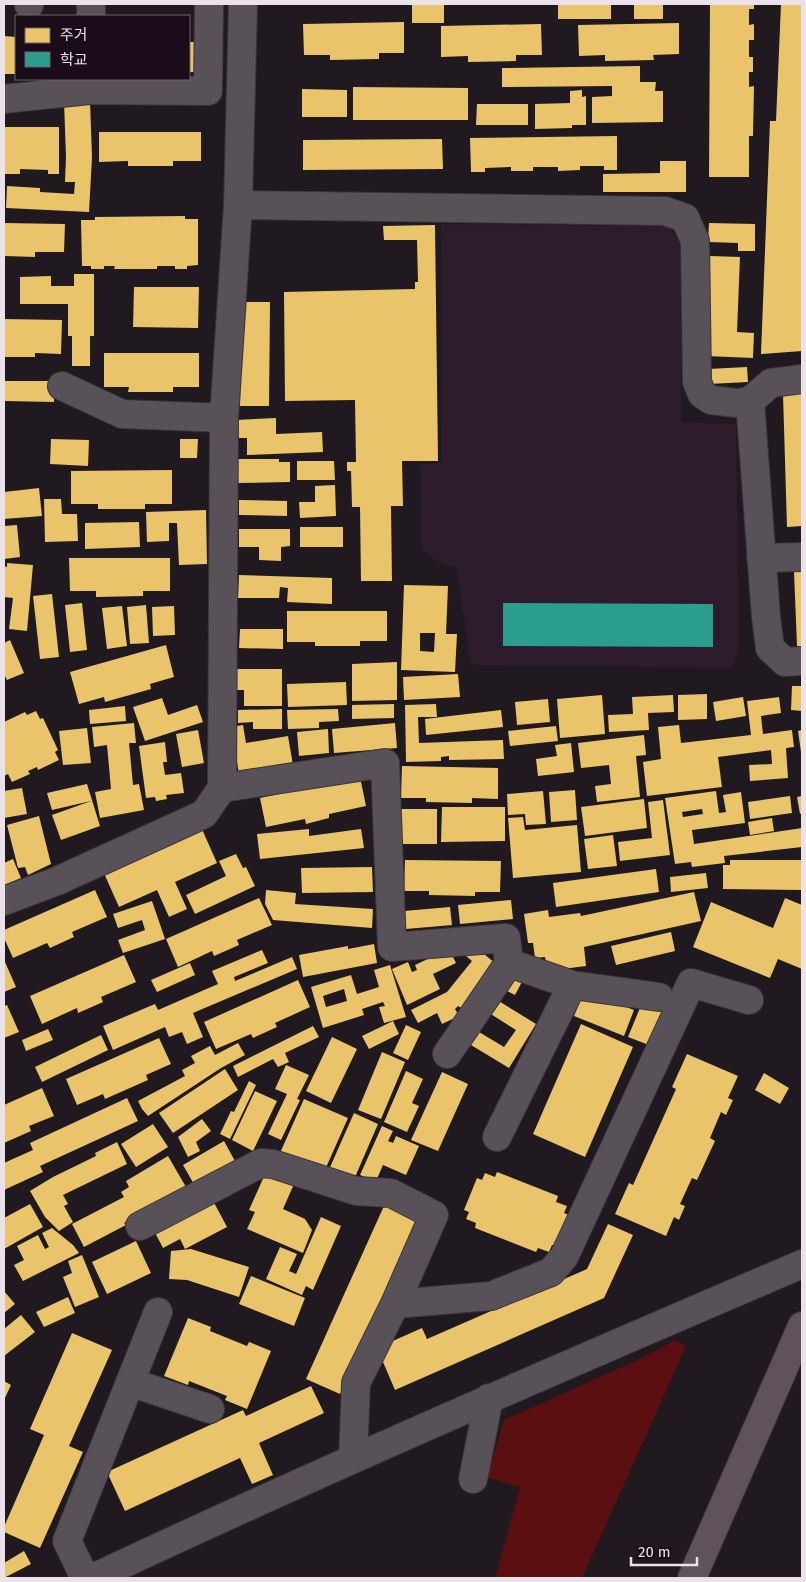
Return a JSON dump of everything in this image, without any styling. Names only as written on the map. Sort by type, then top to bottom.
[{"type":"main road","points":[[692,1578],[802,1326]]},
{"type":"street","points":[[4,99],[89,84],[208,92],[209,4]]},
{"type":"street","points":[[4,901],[57,880],[204,814],[222,788],[224,418],[238,205],[243,4]]},
{"type":"street","points":[[238,205],[665,211],[685,218],[695,241],[697,382],[702,394],[711,400],[736,403],[750,401],[771,383],[802,379]]},
{"type":"street","points":[[62,386],[122,414],[224,418]]},
{"type":"street","points":[[750,401],[761,558],[770,648],[785,662],[802,661]]},
{"type":"street","points":[[761,558],[802,556]]},
{"type":"street","points":[[222,788],[386,763],[392,947],[506,938],[509,963],[447,1054]]},
{"type":"street","points":[[509,963],[572,985],[659,997]]},
{"type":"street","points":[[395,1304],[491,1296],[551,1272],[564,1257],[691,983],[749,1000]]},
{"type":"street","points":[[497,1137],[572,985]]},
{"type":"street","points":[[140,1226],[261,1163],[273,1164],[356,1191],[391,1193],[434,1214],[395,1304],[356,1383],[353,1459]]},
{"type":"street","points":[[93,1578],[244,1507],[489,1398],[802,1264]]},
{"type":"street","points":[[85,1578],[67,1541],[158,1312]]},
{"type":"street","points":[[130,1382],[210,1409]]},
{"type":"street","points":[[473,1480],[489,1398]]},
{"type":"shaded area","points":[[441,224],[668,226],[682,242],[681,422],[736,424],[739,650],[732,668],[471,665],[456,567],[436,561],[421,549],[420,465],[442,462]]},
{"type":"shaded area","points":[[675,1340],[686,1346],[582,1578],[495,1578],[520,1487],[487,1477],[504,1420],[642,1358]]},
{"type":"building: 주거","points":[[412,4],[444,4],[444,23],[412,23]]},
{"type":"building: 주거","points":[[558,4],[611,4],[611,19],[558,19]]},
{"type":"building: 주거","points":[[634,4],[663,4],[663,19],[634,19]]},
{"type":"building: 주거","points":[[710,4],[754,4],[754,9],[749,9],[749,25],[754,24],[754,40],[749,40],[749,57],[753,57],[753,72],[749,72],[749,87],[754,86],[753,136],[749,136],[749,177],[709,177]]},
{"type":"building: 주거","points":[[781,4],[802,4],[802,351],[761,354],[770,121],[776,121]]},
{"type":"building: 주거","points":[[404,22],[404,53],[379,53],[379,59],[330,60],[330,55],[304,55],[303,24]]},
{"type":"building: 주거","points":[[679,23],[679,54],[653,55],[654,60],[605,61],[605,55],[579,56],[578,25]]},
{"type":"building: 주거","points":[[541,24],[542,55],[516,55],[516,61],[468,62],[468,56],[441,57],[441,26]]},
{"type":"building: 주거","points":[[4,36],[15,37],[15,74],[4,74]]},
{"type":"building: 주거","points":[[190,42],[200,42],[200,72],[190,72]]},
{"type":"building: 주거","points":[[640,66],[640,82],[656,82],[655,91],[663,91],[663,122],[592,123],[592,97],[612,96],[612,86],[502,87],[502,68]]},
{"type":"building: 주거","points":[[353,87],[468,88],[468,120],[353,120]]},
{"type":"building: 주거","points":[[302,89],[347,90],[347,117],[302,117]]},
{"type":"building: 주거","points":[[582,90],[582,97],[586,96],[586,125],[572,125],[572,128],[535,129],[535,104],[570,103],[570,91]]},
{"type":"building: 주거","points":[[90,100],[92,157],[89,212],[6,208],[7,186],[40,188],[40,192],[74,194],[75,182],[65,182],[64,101]]},
{"type":"building: 주거","points":[[477,104],[528,104],[528,125],[476,125]]},
{"type":"building: 주거","points":[[4,127],[59,127],[59,174],[48,174],[48,170],[20,169],[20,174],[4,174]]},
{"type":"building: 주거","points":[[99,132],[201,132],[201,161],[173,161],[173,166],[128,166],[128,161],[99,162]]},
{"type":"building: 주거","points":[[617,136],[617,170],[604,170],[604,166],[580,166],[580,170],[558,171],[558,167],[533,167],[533,171],[511,171],[511,167],[485,168],[485,172],[471,172],[470,138]]},
{"type":"building: 주거","points":[[442,139],[443,169],[303,170],[303,140]]},
{"type":"building: 주거","points":[[660,161],[686,161],[686,192],[603,192],[603,174],[660,173]]},
{"type":"building: 주거","points":[[185,216],[185,219],[198,219],[198,265],[187,266],[187,269],[175,269],[175,266],[157,266],[157,269],[114,269],[115,266],[104,266],[104,269],[91,269],[91,266],[82,266],[81,220],[95,220],[95,217]]},
{"type":"building: 주거","points":[[4,223],[65,224],[64,252],[35,252],[35,257],[4,256]]},
{"type":"building: 주거","points":[[709,223],[755,224],[755,251],[738,251],[738,243],[708,242]]},
{"type":"building: 주거","points":[[435,225],[438,461],[402,461],[403,506],[391,506],[392,581],[361,581],[360,507],[352,507],[351,471],[347,471],[347,462],[356,462],[355,400],[285,401],[284,292],[415,289],[415,282],[418,282],[417,240],[384,240],[383,226]]},
{"type":"building: 주거","points":[[710,256],[740,257],[737,332],[754,333],[753,358],[706,356]]},
{"type":"building: 주거","points":[[74,274],[94,274],[94,336],[90,336],[90,366],[72,366],[72,336],[68,336],[68,304],[20,304],[20,277],[51,276],[51,286],[74,286]]},
{"type":"building: 주거","points":[[134,287],[199,287],[198,328],[133,327]]},
{"type":"building: 주거","points":[[241,302],[270,302],[269,406],[240,406]]},
{"type":"building: 주거","points":[[4,319],[62,320],[61,354],[35,353],[35,357],[4,357]]},
{"type":"building: 주거","points":[[104,353],[199,353],[199,387],[173,387],[173,392],[128,392],[129,387],[104,387]]},
{"type":"building: 주거","points":[[747,367],[748,382],[709,384],[708,369]]},
{"type":"building: 주거","points":[[4,381],[54,381],[54,402],[4,401]]},
{"type":"building: 주거","points":[[802,393],[802,526],[787,527],[783,394]]},
{"type":"building: 주거","points":[[276,418],[276,434],[322,432],[323,452],[247,455],[247,438],[237,438],[236,420]]},
{"type":"building: 주거","points":[[51,439],[89,440],[88,466],[50,464]]},
{"type":"building: 주거","points":[[180,439],[198,439],[197,458],[180,458]]},
{"type":"building: 주거","points":[[238,459],[279,459],[279,462],[290,462],[290,482],[238,483]]},
{"type":"building: 주거","points":[[297,461],[334,461],[335,480],[297,480]]},
{"type":"building: 주거","points":[[172,470],[172,504],[145,504],[145,509],[98,509],[98,504],[71,504],[71,471]]},
{"type":"building: 주거","points":[[335,485],[336,516],[300,518],[299,502],[315,502],[315,486]]},
{"type":"building: 주거","points":[[39,488],[42,516],[4,519],[4,492]]},
{"type":"building: 주거","points":[[44,499],[61,499],[62,514],[77,514],[78,541],[45,542]]},
{"type":"building: 주거","points":[[239,500],[287,501],[287,516],[239,515]]},
{"type":"building: 주거","points":[[206,510],[207,564],[179,565],[177,523],[169,523],[169,541],[147,542],[146,512]]},
{"type":"building: 주거","points":[[139,522],[140,547],[85,549],[85,523]]},
{"type":"building: 주거","points":[[17,525],[20,557],[4,559],[4,526]]},
{"type":"building: 주거","points":[[300,527],[343,527],[343,547],[300,547]]},
{"type":"building: 주거","points":[[239,529],[290,529],[290,546],[281,547],[281,561],[259,560],[259,547],[239,547]]},
{"type":"building: 주거","points":[[69,558],[170,558],[170,591],[143,591],[143,596],[96,597],[96,591],[70,591]]},
{"type":"building: 주거","points":[[7,563],[33,565],[27,631],[9,629],[13,598],[4,597],[4,566],[7,567]]},
{"type":"building: 주거","points":[[794,571],[802,571],[802,646],[797,646]]},
{"type":"building: 주거","points":[[239,575],[332,578],[332,604],[287,602],[288,588],[280,587],[279,598],[238,598]]},
{"type":"building: 주거","points":[[404,585],[448,586],[446,634],[457,634],[455,672],[401,670]],"holes":[[[420,633],[435,633],[434,652],[420,651]]]},
{"type":"building: 주거","points":[[52,594],[59,657],[40,659],[33,596]]},
{"type":"building: 주거","points":[[82,603],[87,650],[70,652],[65,605]]},
{"type":"building: 주거","points":[[146,605],[149,643],[130,644],[127,607]]},
{"type":"building: 주거","points":[[122,606],[127,646],[107,649],[102,608]]},
{"type":"building: 주거","points":[[174,606],[175,635],[153,636],[152,607]]},
{"type":"building: 주거","points":[[287,611],[387,611],[387,641],[360,641],[360,646],[315,646],[315,642],[287,642]]},
{"type":"building: 주거","points":[[240,629],[283,629],[283,649],[239,648]]},
{"type":"building: 주거","points":[[10,640],[24,673],[7,680],[4,674],[4,643]]},
{"type":"building: 주거","points":[[166,645],[174,677],[150,684],[151,689],[105,702],[104,697],[79,704],[70,672]]},
{"type":"building: 주거","points":[[397,662],[397,700],[352,701],[352,664]]},
{"type":"building: 주거","points":[[236,669],[282,669],[282,706],[244,706],[244,690],[236,690]]},
{"type":"building: 주거","points":[[458,674],[460,697],[404,700],[403,677]]},
{"type":"building: 주거","points":[[346,682],[347,705],[288,707],[287,684]]},
{"type":"building: 주거","points":[[792,686],[802,686],[802,711],[791,710]]},
{"type":"building: 주거","points":[[707,694],[707,719],[678,720],[678,695]]},
{"type":"building: 주거","points":[[602,695],[605,734],[560,738],[557,699]]},
{"type":"building: 주거","points":[[673,695],[674,712],[648,713],[649,730],[609,732],[608,715],[633,714],[632,697]]},
{"type":"building: 주거","points":[[743,697],[746,716],[716,721],[713,702]]},
{"type":"building: 주거","points":[[779,697],[781,713],[761,716],[763,734],[792,730],[794,747],[786,748],[788,778],[750,781],[749,765],[772,764],[771,750],[718,757],[722,787],[647,796],[643,762],[661,759],[658,727],[679,725],[681,743],[751,735],[747,701]]},
{"type":"building: 주거","points":[[162,698],[168,715],[197,705],[203,722],[145,741],[133,707]]},
{"type":"building: 주거","points":[[548,699],[550,722],[517,725],[515,702]]},
{"type":"building: 주거","points":[[394,704],[394,718],[352,719],[352,705]]},
{"type":"building: 주거","points":[[436,704],[437,717],[418,717],[419,743],[503,740],[504,759],[449,760],[449,756],[441,757],[441,761],[406,762],[405,705]]},
{"type":"building: 주거","points":[[125,706],[126,721],[90,724],[89,710]]},
{"type":"building: 주거","points":[[282,709],[282,729],[253,729],[253,722],[238,723],[238,710]]},
{"type":"building: 주거","points":[[338,709],[339,721],[319,722],[319,728],[288,729],[287,710]]},
{"type":"building: 주거","points":[[501,710],[503,727],[426,735],[425,719]]},
{"type":"building: 주거","points":[[36,711],[40,719],[43,718],[58,750],[55,752],[59,760],[38,770],[37,767],[28,771],[30,774],[12,782],[8,774],[4,776],[4,722],[25,712],[27,715]]},
{"type":"building: 주거","points":[[134,723],[136,743],[129,743],[133,785],[139,784],[144,810],[100,818],[95,792],[111,789],[107,745],[94,747],[92,727]]},
{"type":"building: 주거","points":[[395,723],[397,748],[334,753],[332,729]]},
{"type":"building: 주거","points":[[243,725],[246,743],[288,736],[293,765],[239,774],[231,727]]},
{"type":"building: 주거","points":[[556,726],[558,741],[510,746],[508,731]]},
{"type":"building: 주거","points":[[87,728],[91,763],[63,765],[59,731]]},
{"type":"building: 주거","points":[[328,729],[329,753],[299,756],[297,732]]},
{"type":"building: 주거","points":[[198,730],[204,763],[182,767],[176,734]]},
{"type":"building: 주거","points":[[802,730],[802,752],[801,752],[798,731]]},
{"type":"building: 주거","points":[[644,735],[646,755],[636,756],[640,797],[597,802],[595,786],[611,784],[609,765],[581,768],[578,743]]},
{"type":"building: 주거","points":[[165,742],[167,762],[163,762],[165,775],[181,773],[184,793],[166,795],[167,799],[156,801],[155,797],[146,798],[139,746]]},
{"type":"building: 주거","points":[[571,743],[574,772],[538,776],[536,759],[557,756],[555,745]]},
{"type":"building: 주거","points":[[402,766],[498,768],[498,799],[472,798],[472,803],[426,802],[426,798],[401,798]]},
{"type":"building: 주거","points":[[360,777],[366,806],[329,814],[329,818],[306,824],[305,819],[266,827],[260,798]]},
{"type":"building: 주거","points":[[87,784],[100,826],[61,840],[52,815],[91,801],[52,810],[47,793]]},
{"type":"building: 주거","points":[[22,788],[27,814],[4,818],[4,791]]},
{"type":"building: 주거","points":[[575,790],[577,820],[551,822],[549,792]]},
{"type":"building: 주거","points":[[543,791],[546,824],[526,825],[525,814],[508,815],[507,794]]},
{"type":"building: 주거","points":[[716,791],[719,813],[726,812],[723,795],[741,792],[745,823],[692,830],[694,844],[802,828],[802,847],[724,856],[725,863],[692,867],[691,862],[675,864],[665,798]],"holes":[[[702,809],[703,814],[683,817],[682,812]]]},
{"type":"building: 주거","points":[[790,796],[792,813],[750,819],[748,802]]},
{"type":"building: 주거","points":[[802,796],[802,813],[800,814],[797,797]]},
{"type":"building: 주거","points":[[644,799],[647,828],[585,836],[581,807]]},
{"type":"building: 주거","points":[[663,800],[670,855],[620,861],[618,842],[652,838],[648,802]]},
{"type":"building: 주거","points":[[442,807],[505,807],[505,841],[441,842]]},
{"type":"building: 주거","points":[[396,809],[437,809],[437,844],[396,844]]},
{"type":"building: 주거","points":[[39,816],[51,864],[28,875],[25,867],[18,868],[7,825]]},
{"type":"building: 주거","points":[[523,817],[525,830],[577,825],[581,872],[513,878],[508,818]]},
{"type":"building: 주거","points":[[772,818],[774,831],[750,835],[748,822]]},
{"type":"building: 주거","points":[[201,827],[217,863],[175,882],[187,909],[169,917],[157,890],[119,907],[103,871]]},
{"type":"building: 주거","points":[[309,829],[309,836],[361,829],[364,848],[260,859],[257,834]]},
{"type":"building: 주거","points":[[613,835],[617,866],[588,869],[584,839]]},
{"type":"building: 주거","points":[[236,854],[243,868],[246,867],[255,886],[195,914],[186,895],[226,876],[219,861]]},
{"type":"building: 주거","points":[[13,859],[21,878],[4,885],[4,863]]},
{"type":"building: 주거","points":[[405,860],[501,861],[500,892],[475,892],[475,896],[429,895],[429,891],[404,891]]},
{"type":"building: 주거","points":[[730,860],[802,860],[802,890],[723,889],[723,865],[730,865]]},
{"type":"building: 주거","points":[[372,867],[373,892],[302,893],[301,868]]},
{"type":"building: 주거","points":[[656,869],[659,892],[556,907],[553,883]]},
{"type":"building: 주거","points":[[706,873],[708,888],[671,892],[670,877]]},
{"type":"building: 주거","points":[[95,890],[107,917],[72,932],[74,937],[50,948],[47,943],[13,958],[4,938],[4,930]]},
{"type":"building: 주거","points":[[266,890],[296,893],[295,904],[373,909],[372,928],[273,920],[265,904]]},
{"type":"building: 주거","points":[[694,892],[701,921],[584,947],[586,966],[547,971],[545,957],[535,958],[533,943],[528,943],[524,914],[548,910],[549,917],[580,913],[581,916]]},
{"type":"building: 주거","points":[[259,898],[272,925],[237,940],[239,945],[214,956],[212,951],[178,967],[166,939]]},
{"type":"building: 주거","points":[[785,898],[802,905],[802,969],[778,959],[770,978],[693,947],[711,902],[773,928]]},
{"type":"building: 주거","points":[[511,900],[513,919],[460,924],[458,905]]},
{"type":"building: 주거","points":[[152,901],[165,939],[123,953],[118,940],[145,930],[142,920],[118,928],[113,914]]},
{"type":"building: 주거","points":[[450,907],[452,925],[406,929],[404,911]]},
{"type":"building: 주거","points":[[671,932],[675,951],[616,965],[611,946]]},
{"type":"building: 주거","points":[[374,944],[377,963],[303,977],[299,955],[348,946],[348,949]]},
{"type":"building: 주거","points":[[474,946],[495,963],[463,1009],[458,1006],[455,1009],[459,1016],[442,1024],[437,1013],[418,1023],[411,1010],[447,992],[472,961],[466,956]]},
{"type":"building: 주거","points":[[449,949],[456,963],[433,974],[440,989],[407,1005],[392,969],[408,962],[412,972],[417,970],[415,965]]},
{"type":"building: 주거","points":[[262,950],[268,963],[234,977],[235,981],[292,957],[297,969],[193,1013],[203,1037],[187,1044],[182,1032],[169,1037],[165,1027],[113,1050],[103,1026],[155,1004],[158,1010],[218,984],[212,971]]},
{"type":"building: 주거","points":[[124,955],[136,982],[101,997],[103,1002],[78,1013],[77,1008],[42,1024],[30,996]]},
{"type":"building: 주거","points":[[4,963],[16,987],[4,992]]},
{"type":"building: 주거","points":[[190,963],[195,975],[157,992],[151,980]]},
{"type":"building: 주거","points":[[390,965],[406,1017],[384,1023],[379,1007],[385,1006],[383,1002],[362,1009],[364,1015],[323,1028],[311,987],[351,975],[357,994],[379,987],[374,970]],"holes":[[[344,989],[347,1001],[326,1007],[323,996]]]},
{"type":"building: 주거","points":[[509,969],[524,978],[515,995],[499,987]]},
{"type":"building: 주거","points":[[298,980],[310,1007],[275,1023],[277,1027],[253,1038],[251,1034],[216,1049],[204,1022]]},
{"type":"building: 주거","points":[[584,991],[634,1010],[624,1036],[574,1016]]},
{"type":"building: 주거","points":[[494,998],[536,1024],[509,1068],[466,1042],[474,1029],[504,1047],[516,1030],[486,1011]]},
{"type":"building: 주거","points":[[644,998],[665,1007],[649,1045],[628,1037]]},
{"type":"building: 주거","points":[[7,1005],[19,1032],[4,1038],[4,1006]]},
{"type":"building: 주거","points":[[393,1021],[399,1034],[369,1049],[362,1036]]},
{"type":"building: 주거","points":[[581,1024],[633,1047],[585,1157],[533,1134]]},
{"type":"building: 주거","points":[[406,1025],[421,1032],[408,1060],[393,1053]]},
{"type":"building: 주거","points":[[313,1026],[319,1037],[285,1053],[289,1062],[278,1067],[273,1059],[238,1077],[233,1066]]},
{"type":"building: 주거","points":[[48,1029],[53,1040],[26,1051],[22,1040]]},
{"type":"building: 주거","points":[[101,1035],[108,1050],[42,1082],[35,1067]]},
{"type":"building: 주거","points":[[332,1037],[357,1049],[331,1103],[306,1091]]},
{"type":"building: 주거","points":[[159,1038],[171,1064],[146,1075],[148,1080],[105,1099],[103,1094],[77,1105],[66,1079]]},
{"type":"building: 주거","points":[[238,1043],[245,1055],[221,1068],[148,1116],[142,1109],[138,1101],[185,1076],[182,1070],[195,1063],[191,1056],[210,1046],[215,1055]]},
{"type":"building: 주거","points":[[382,1052],[405,1062],[381,1119],[358,1110]]},
{"type":"building: 주거","points":[[687,1054],[738,1076],[728,1098],[733,1100],[726,1115],[721,1112],[710,1138],[715,1141],[697,1180],[692,1178],[680,1204],[685,1206],[679,1220],[674,1217],[666,1236],[615,1214],[629,1183],[633,1185],[676,1089],[672,1087]]},
{"type":"building: 주거","points":[[286,1065],[309,1075],[297,1099],[300,1100],[281,1140],[268,1134],[287,1094],[275,1089]]},
{"type":"building: 주거","points":[[225,1069],[238,1090],[173,1133],[159,1113]]},
{"type":"building: 주거","points":[[406,1071],[423,1079],[412,1103],[419,1106],[407,1132],[384,1122]]},
{"type":"building: 주거","points":[[442,1072],[468,1084],[438,1151],[411,1140]]},
{"type":"building: 주거","points":[[764,1073],[789,1088],[780,1104],[755,1090]]},
{"type":"building: 주거","points":[[249,1081],[256,1085],[230,1139],[220,1134],[231,1111],[234,1112]]},
{"type":"building: 주거","points":[[42,1088],[54,1116],[29,1126],[31,1131],[4,1143],[4,1105]]},
{"type":"building: 주거","points":[[255,1091],[277,1101],[253,1151],[232,1140]]},
{"type":"building: 주거","points":[[127,1098],[138,1121],[40,1166],[43,1172],[4,1190],[4,1163],[33,1150],[30,1143]]},
{"type":"building: 주거","points":[[304,1099],[348,1118],[324,1172],[280,1153]]},
{"type":"building: 주거","points":[[354,1113],[378,1124],[352,1184],[327,1174]]},
{"type":"building: 주거","points":[[202,1119],[211,1131],[196,1142],[200,1151],[188,1157],[178,1137]]},
{"type":"building: 주거","points":[[153,1124],[168,1147],[136,1167],[121,1144]]},
{"type":"building: 주거","points":[[382,1126],[393,1131],[388,1141],[393,1143],[396,1136],[419,1146],[406,1175],[383,1165],[376,1181],[360,1175]]},
{"type":"building: 주거","points":[[224,1141],[236,1163],[195,1186],[183,1165]]},
{"type":"building: 주거","points":[[117,1142],[127,1164],[63,1195],[68,1204],[64,1206],[73,1222],[59,1231],[45,1217],[30,1191],[53,1177],[96,1156],[95,1153]]},
{"type":"building: 주거","points":[[168,1156],[186,1187],[124,1223],[126,1225],[84,1247],[72,1224],[124,1197],[121,1192],[129,1187],[126,1181]]},
{"type":"building: 주거","points":[[266,1172],[294,1184],[283,1209],[305,1219],[312,1230],[303,1253],[247,1229],[255,1212],[249,1210]]},
{"type":"building: 주거","points":[[497,1172],[558,1196],[556,1202],[567,1206],[564,1213],[569,1215],[556,1246],[552,1245],[549,1252],[538,1248],[536,1252],[475,1228],[476,1223],[466,1219],[469,1212],[464,1210],[477,1178],[482,1180],[485,1173],[495,1177]]},
{"type":"building: 주거","points":[[211,1197],[227,1227],[185,1249],[180,1239],[163,1248],[152,1227]]},
{"type":"building: 주거","points":[[388,1197],[422,1213],[340,1394],[306,1379]]},
{"type":"building: 주거","points":[[30,1204],[43,1227],[4,1249],[4,1218]]},
{"type":"building: 주거","points":[[321,1217],[341,1226],[313,1290],[306,1286],[302,1295],[266,1279],[280,1247],[297,1254],[289,1271],[296,1274]]},
{"type":"building: 주거","points":[[608,1224],[633,1235],[604,1298],[395,1390],[377,1348],[422,1328],[427,1339],[587,1269]]},
{"type":"building: 주거","points":[[52,1228],[73,1245],[79,1253],[23,1281],[14,1265],[24,1260],[17,1246],[38,1235],[45,1249],[49,1247],[42,1233]]},
{"type":"building: 주거","points":[[136,1241],[151,1273],[107,1294],[92,1262]]},
{"type":"building: 주거","points":[[191,1249],[249,1267],[239,1297],[187,1280],[169,1279],[171,1251]]},
{"type":"building: 주거","points":[[82,1255],[99,1297],[75,1307],[63,1277],[72,1273],[68,1261]]},
{"type":"building: 주거","points":[[251,1276],[305,1298],[294,1326],[239,1304]]},
{"type":"building: 주거","points":[[4,1291],[15,1304],[4,1313]]},
{"type":"building: 주거","points":[[68,1297],[75,1313],[44,1327],[36,1312]]},
{"type":"building: 주거","points":[[21,1315],[35,1332],[4,1356],[4,1329]]},
{"type":"building: 주거","points":[[188,1318],[211,1327],[210,1331],[247,1346],[249,1342],[271,1351],[247,1409],[225,1400],[227,1396],[189,1381],[188,1385],[164,1376]]},
{"type":"building: 주거","points":[[72,1333],[112,1350],[69,1446],[83,1452],[40,1548],[4,1532],[4,1527],[44,1435],[30,1429]]},
{"type":"building: 주거","points":[[4,1381],[11,1385],[4,1400]]},
{"type":"building: 주거","points":[[311,1386],[324,1413],[259,1443],[273,1475],[252,1484],[240,1458],[125,1511],[107,1472],[243,1410],[246,1416]]},
{"type":"building: 주거","points":[[24,1551],[31,1564],[4,1578],[4,1563]]},
{"type":"building: 학교","points":[[503,603],[713,604],[713,647],[503,646]]}]
